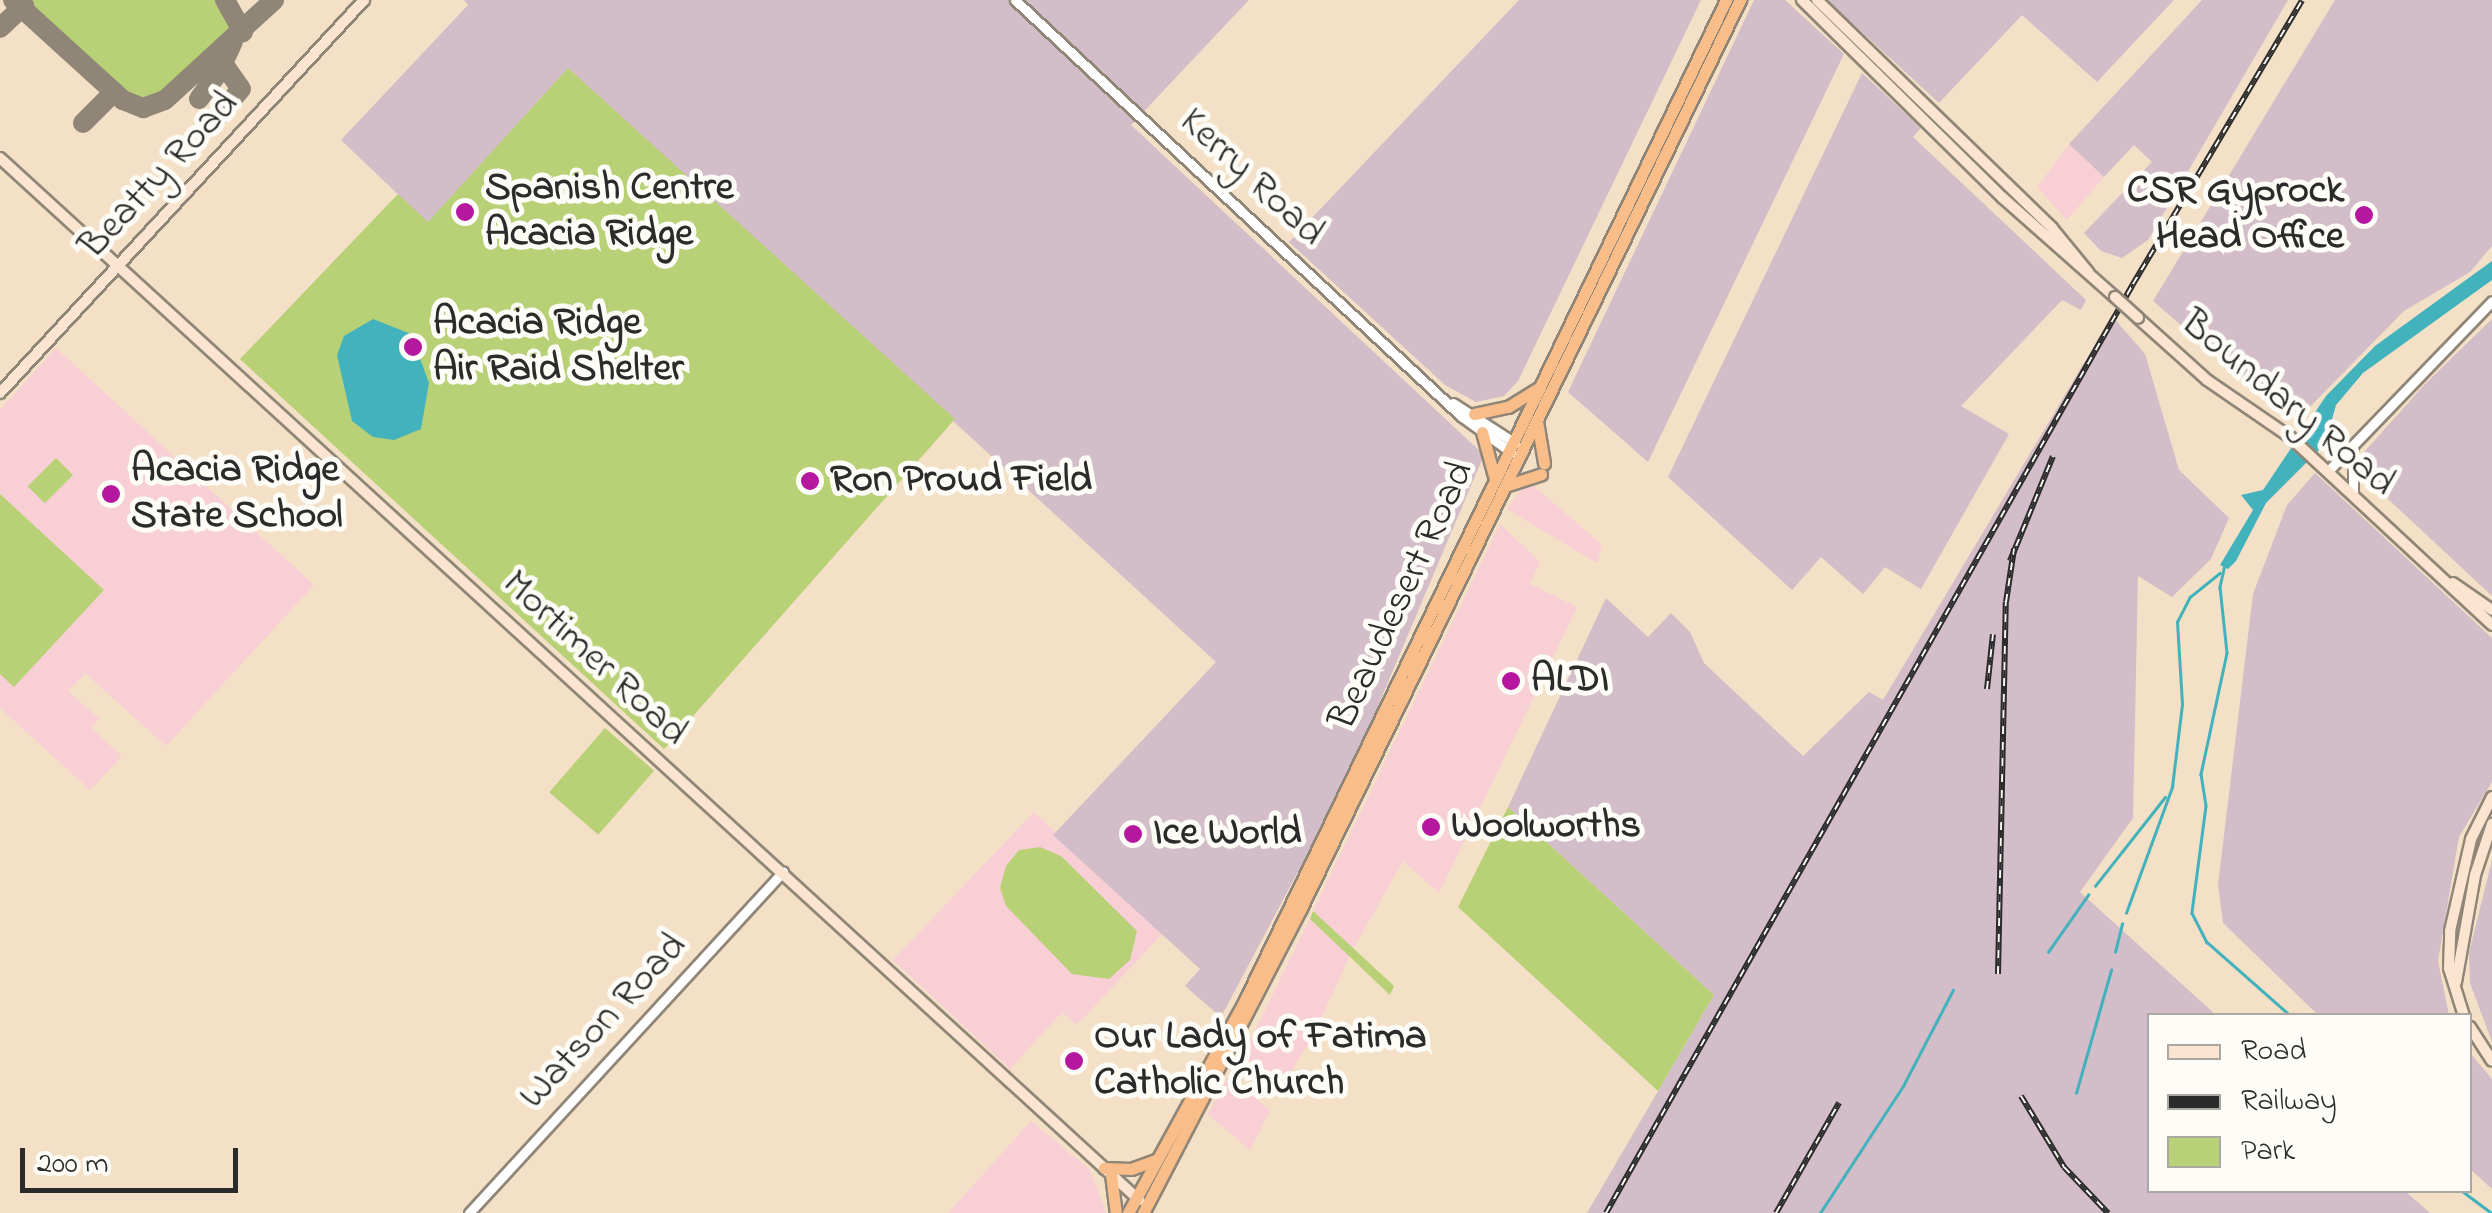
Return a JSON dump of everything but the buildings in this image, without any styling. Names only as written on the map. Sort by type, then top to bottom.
[{"type":"highway","name":"Beaudesert Road","points":[[1142,1205],[1156,1160],[1244,1000],[1516,450],[1538,388],[1726,0]]},
{"type":"highway","name":"Beaudesert Road","points":[[1516,450],[1536,421],[1740,0]]},
{"type":"highway","points":[[1474,414],[1508,408],[1538,388]]},
{"type":"highway","points":[[1482,432],[1500,483],[1543,469],[1536,421]]},
{"type":"highway","name":"Beaudesert Road","points":[[1128,1213],[1142,1205],[1302,908],[1500,483]]},
{"type":"highway","points":[[1116,1213],[1107,1171],[1156,1160]]},
{"type":"main road","name":"Beatty Road","points":[[0,393],[364,0]]},
{"type":"main road","name":"Boundary Road","points":[[1802,0],[2138,318],[2207,380],[2290,437],[2492,625]]},
{"type":"main road","name":"Boundary Road","points":[[1817,0],[2052,228],[2089,273]]},
{"type":"main road","name":"Mortimer Road","points":[[0,158],[120,263],[1142,1205]]},
{"type":"main road","name":"Boundary Road","points":[[2448,580],[2492,610]]},
{"type":"main road","points":[[2463,1013],[2450,931],[2476,826],[2492,798]]},
{"type":"main road","points":[[2456,983],[2486,836],[2492,824]]},
{"type":"main road","points":[[2472,1030],[2492,1061]]},
{"type":"street","name":"Kerry Road","points":[[1015,0],[1446,400],[1482,432],[1516,450]]},
{"type":"street","points":[[2328,471],[2492,301]]},
{"type":"street","name":"Kerry Road","points":[[1446,400],[1474,414],[1516,450]]},
{"type":"street","points":[[2352,494],[2353,444]]},
{"type":"street","name":"Watson Road","points":[[470,1213],[783,872]]},
{"type":"shaded area","points":[[464,0],[1249,0],[1131,125],[1484,455],[1347,779],[1221,1017],[1185,986],[1200,969],[1053,835],[1216,662],[568,68],[428,223],[341,140],[468,5]]},
{"type":"shaded area","points":[[1519,0],[1701,0],[1518,381],[1504,396],[1476,402],[1445,385],[1289,242]]},
{"type":"shaded area","points":[[1754,0],[1785,0],[1844,54],[1648,462],[1568,392]]},
{"type":"shaded area","points":[[1827,0],[2174,0],[2097,82],[2022,15],[1939,103]]},
{"type":"shaded area","points":[[2202,0],[2288,0],[2148,240],[2122,258],[2101,251],[2084,233],[2152,162],[2134,145],[2104,177],[2069,144]]},
{"type":"shaded area","points":[[2335,0],[2492,0],[2492,246],[2470,272],[2404,311],[2300,417],[2268,401],[2153,301]]},
{"type":"shaded area","points":[[1862,73],[1921,128],[1913,137],[2086,300],[2081,310],[2062,300],[1961,406],[2009,434],[1921,589],[1885,567],[1863,594],[1821,557],[1792,590],[1668,477]]},
{"type":"shaded area","points":[[2069,144],[2104,177],[2067,220],[2037,187]]},
{"type":"shaded area","points":[[2112,316],[2145,354],[2179,470],[2229,518],[2211,559],[2172,597],[2138,576],[2133,818],[2080,892],[2214,1013],[2147,1013],[2147,1193],[2407,1193],[2430,1213],[1587,1213],[1714,995],[1508,807],[1606,598],[1648,637],[1671,613],[1690,632],[1704,663],[1803,756],[1869,692],[1883,700]]},
{"type":"shaded area","points":[[2492,319],[2492,596],[2357,470],[2357,460],[2426,383]]},
{"type":"shaded area","name":"Acacia Ridge State School","points":[[56,348],[314,585],[166,746],[85,673],[68,691],[99,719],[91,728],[122,756],[90,790],[0,708],[0,410]]},
{"type":"shaded area","points":[[2315,473],[2492,638],[2492,782],[2459,837],[2438,961],[2449,1013],[2316,1013],[2223,923],[2218,885],[2253,594],[2287,505]]},
{"type":"shaded area","points":[[1534,486],[1602,545],[1597,563],[1507,509],[1522,489]]},
{"type":"shaded area","points":[[1500,524],[1540,562],[1530,584],[1577,607],[1439,893],[1403,861],[1352,951],[1313,911]]},
{"type":"shaded area","points":[[1034,812],[1162,934],[1077,1025],[1062,1012],[1010,1069],[893,960]]},
{"type":"shaded area","points":[[2492,860],[2492,1042],[2470,983],[2469,953]]},
{"type":"shaded area","points":[[1310,919],[1350,955],[1313,1036],[1281,1088],[1243,1055]]},
{"type":"shaded area","points":[[2472,1055],[2492,1079],[2492,1189],[2472,1171]]},
{"type":"shaded area","points":[[1229,1075],[1270,1111],[1250,1150],[1208,1114]]},
{"type":"shaded area","points":[[1031,1121],[1090,1170],[1106,1213],[948,1213]]},
{"type":"green space","points":[[33,0],[219,0],[238,23],[163,96],[141,103],[31,10]]},
{"type":"green space","points":[[568,68],[955,419],[664,749],[240,359],[398,194],[428,222]]},
{"type":"green space","points":[[56,458],[73,475],[45,503],[28,486]]},
{"type":"green space","points":[[0,494],[104,590],[14,687],[0,674]]},
{"type":"green space","points":[[605,728],[654,771],[598,835],[549,792]]},
{"type":"green space","points":[[1508,807],[1714,995],[1658,1091],[1458,907]]},
{"type":"green space","points":[[1040,847],[1061,856],[1137,931],[1130,960],[1109,979],[1072,974],[1006,906],[1000,888],[1006,866],[1019,850]]},
{"type":"green space","points":[[1313,911],[1394,986],[1390,995],[1310,919]]},
{"type":"water","points":[[2492,261],[2492,280],[2363,373],[2336,405],[2325,444],[2266,503],[2236,561],[2228,569],[2220,565],[2253,510],[2241,495],[2263,490],[2326,396],[2375,346]]},
{"type":"water","points":[[373,319],[411,334],[429,383],[421,429],[394,440],[373,437],[352,421],[337,355],[344,336]]},
{"type":"waterway","points":[[2225,565],[2220,587],[2227,653],[2201,774],[2206,806],[2192,913],[2207,942],[2288,1013]]},
{"type":"waterway","points":[[2126,913],[2172,787],[2182,704],[2177,622],[2190,597],[2220,573]]},
{"type":"waterway","points":[[2095,886],[2165,797]]},
{"type":"waterway","points":[[2048,952],[2088,895]]},
{"type":"waterway","points":[[2115,952],[2122,924]]},
{"type":"waterway","points":[[2076,1093],[2111,970]]},
{"type":"waterway","points":[[1820,1213],[1903,1086],[1953,990]]},
{"type":"waterway","points":[[2465,1193],[2492,1213]]},
{"type":"taxiway","points":[[13,0],[123,100],[143,108],[165,100],[274,0]]},
{"type":"taxiway","points":[[225,0],[243,32]]},
{"type":"taxiway","points":[[0,28],[24,6]]},
{"type":"taxiway","points":[[218,117],[241,89],[223,63],[233,42]]},
{"type":"taxiway","points":[[199,99],[224,65]]},
{"type":"taxiway","points":[[83,123],[114,92]]},
{"type":"railway","points":[[1606,1213],[2133,284],[2302,0]]},
{"type":"railway","points":[[2010,561],[2053,456]]},
{"type":"railway","points":[[1998,974],[2006,602],[2014,549]]},
{"type":"railway","points":[[1987,689],[1993,634]]},
{"type":"railway","points":[[2021,1096],[2064,1167],[2108,1213]]},
{"type":"railway","points":[[1776,1213],[1839,1103]]},
{"type":"place","name":"Spanish Centre Acacia Ridge","points":[[465,212]]},
{"type":"place","name":"CSR Gyprock Head Office","points":[[2364,215]]},
{"type":"place","name":"Acacia Ridge Air Raid Shelter","points":[[413,347]]},
{"type":"place","name":"Ron Proud Field","points":[[810,481]]},
{"type":"place","name":"Acacia Ridge State School","points":[[111,494]]},
{"type":"place","name":"ALDI","points":[[1511,681]]},
{"type":"place","name":"Woolworths","points":[[1431,827]]},
{"type":"place","name":"Ice World","points":[[1133,834]]},
{"type":"place","name":"Our Lady of Fatima Catholic Church","points":[[1074,1061]]}]
